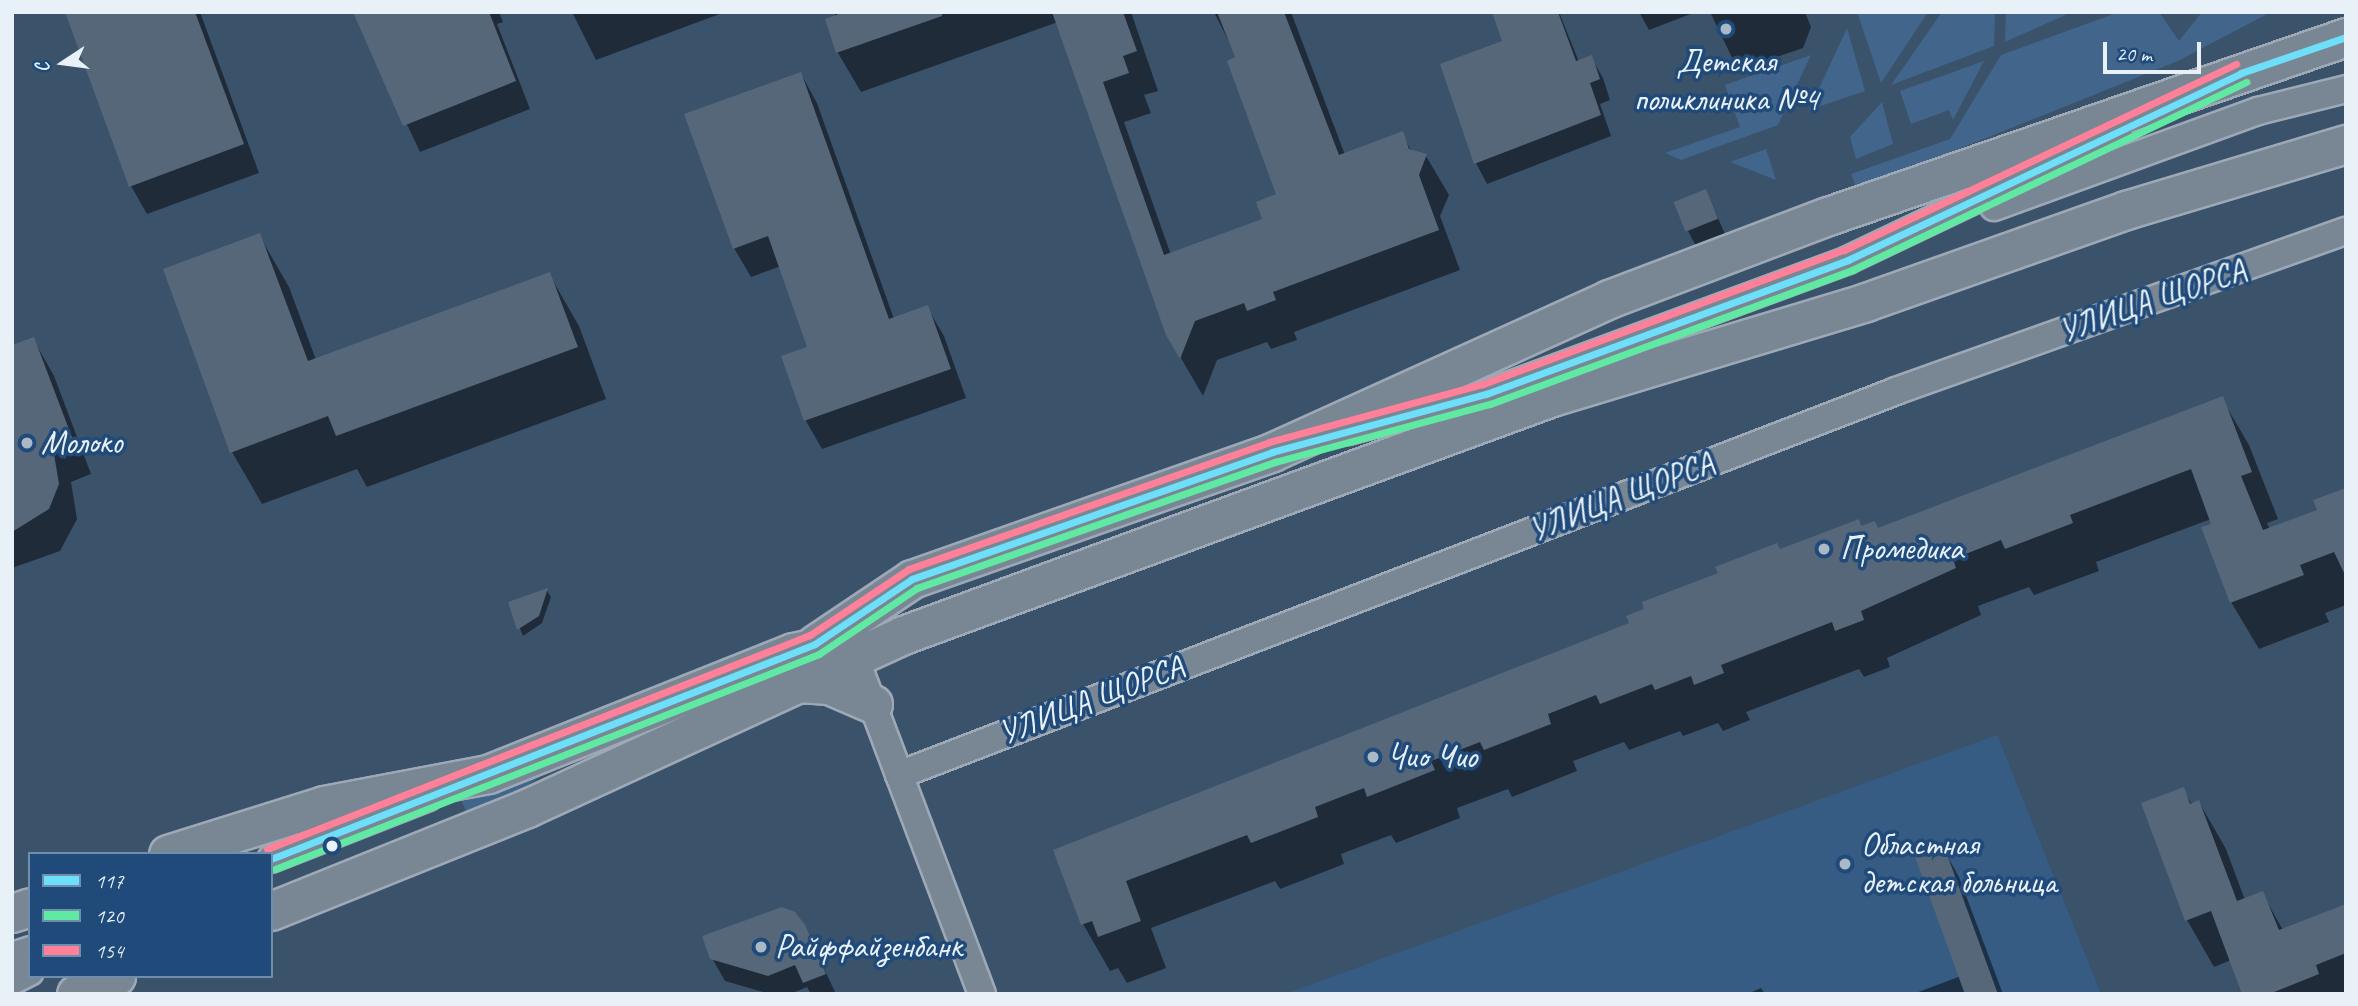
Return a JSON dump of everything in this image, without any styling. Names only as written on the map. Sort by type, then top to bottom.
[{"type":"main road","points":[[273,910],[527,808],[798,683],[912,579],[1272,452],[1609,299],[1828,216],[2346,37]]},
{"type":"main road","points":[[174,852],[324,805],[488,774],[839,646],[903,635],[1552,397],[1866,302],[2126,210],[2342,146]]},
{"type":"main road","points":[[798,683],[829,685],[873,704]]},
{"type":"main road","points":[[76,994],[112,978]]},
{"type":"street","points":[[1552,397],[2241,73]]},
{"type":"street","points":[[1272,452],[1486,394],[2258,111],[2346,89]]},
{"type":"street","name":"УЛИЦА ЩОРСА","points":[[900,775],[1896,391],[2346,231]]},
{"type":"street","points":[[839,646],[873,704],[982,994]]},
{"type":"street","points":[[273,858],[488,774]]},
{"type":"street","points":[[12,981],[28,973]]},
{"type":"shaded area","points":[[1857,12],[1928,12],[1881,83]]},
{"type":"shaded area","points":[[1942,12],[1995,12],[1994,46],[1891,85]]},
{"type":"shaded area","points":[[2006,12],[2072,12],[2005,42]]},
{"type":"shaded area","points":[[2119,12],[2159,12],[2179,41],[2202,12],[2271,12],[2178,61],[1857,190],[1851,174],[1950,139],[2001,55]]},
{"type":"shaded area","points":[[1847,28],[1865,91],[1809,110]]},
{"type":"shaded area","points":[[1811,55],[1778,125],[1681,160],[1665,153],[1740,127],[1725,85]]},
{"type":"shaded area","points":[[1984,61],[1953,120],[1949,110],[1911,124],[1900,91]]},
{"type":"shaded area","points":[[1882,102],[1893,144],[1856,159],[1850,137]]},
{"type":"shaded area","points":[[1766,149],[1776,180],[1730,162]]},
{"type":"shaded area","name":"Областная детская больница","points":[[1997,735],[2101,994],[1285,994]]},
{"type":"shaded area","points":[[535,771],[539,777],[511,797],[468,816],[462,802]]},
{"type":"building","points":[[65,12],[195,12],[244,144],[129,187]]},
{"type":"building","points":[[353,12],[489,12],[516,81],[403,126]]},
{"type":"building","points":[[844,12],[942,12],[942,16],[836,53],[825,19]]},
{"type":"building","points":[[1052,12],[1123,12],[1137,51],[1123,56],[1129,73],[1103,82],[1164,255],[1262,219],[1256,202],[1276,194],[1227,61],[1235,57],[1217,12],[1284,12],[1339,155],[1403,131],[1409,149],[1427,154],[1419,175],[1439,230],[1273,292],[1276,300],[1247,311],[1244,303],[1195,321],[1180,359],[1166,335]]},
{"type":"building","points":[[1492,12],[1558,12],[1576,61],[1592,55],[1600,79],[1590,83],[1601,115],[1474,164],[1440,64],[1502,41]]},
{"type":"building","points":[[801,72],[889,319],[928,305],[951,369],[804,421],[781,356],[807,347],[768,236],[733,249],[684,114]]},
{"type":"building","points":[[1706,189],[1718,219],[1686,232],[1674,202]]},
{"type":"building","points":[[260,233],[308,361],[550,272],[578,347],[336,436],[328,416],[230,453],[163,269]]},
{"type":"building","points":[[34,337],[73,440],[53,448],[59,484],[49,509],[12,532],[12,345]]},
{"type":"building","points":[[2223,396],[2252,472],[2241,476],[2263,530],[2317,510],[2313,500],[2346,488],[2346,577],[2334,552],[2300,565],[2304,575],[2230,603],[2201,527],[2211,524],[2191,469],[2070,515],[2073,523],[2005,549],[2001,540],[1953,559],[1956,568],[1861,611],[1864,620],[1835,631],[1832,622],[1721,665],[1724,673],[1694,685],[1691,676],[1655,690],[1652,684],[1600,704],[1596,695],[1548,714],[1551,724],[1484,750],[1480,742],[1431,761],[1435,770],[1367,797],[1364,788],[1315,807],[1318,817],[1251,843],[1247,835],[1126,881],[1141,921],[1098,937],[1092,921],[1081,925],[1053,850],[1629,623],[1626,616],[1644,609],[1642,602],[1718,573],[1715,567],[1777,543],[1780,549],[1859,519],[1861,526],[1875,521],[1878,528]]},
{"type":"building","points":[[548,588],[539,616],[517,630],[508,602]]},
{"type":"building","points":[[2184,787],[2190,804],[2199,800],[2237,901],[2263,891],[2279,930],[2346,904],[2346,953],[2316,965],[2319,974],[2269,994],[2242,994],[2211,911],[2185,921],[2141,803]]},
{"type":"building","points":[[1944,846],[1998,994],[1965,994],[1915,857]]},
{"type":"building","name":"Райффайзенбанк","points":[[782,907],[795,912],[805,925],[826,974],[803,983],[795,965],[768,976],[710,959],[702,936]]},
{"type":"transit line","name":"117","points":[[273,858],[815,644],[912,579],[1272,452],[1486,394],[1848,260],[2241,73],[2346,37]]},
{"type":"transit line","name":"154","points":[[267,849],[810,635],[909,569],[1269,442],[1483,384],[1844,250],[2236,64]]},
{"type":"transit line","name":"120","points":[[275,869],[819,654],[917,588],[1275,462],[1490,404],[1852,270],[2246,82]]},
{"type":"place","name":"Детская поликлиника №4","points":[[1726,29]]},
{"type":"place","name":"Молоко","points":[[27,443]]},
{"type":"place","name":"Промедика","points":[[1824,549]]},
{"type":"place","name":"Чио Чио","points":[[1373,757]]},
{"type":"place","name":"Областная детская больница","points":[[1845,864]]},
{"type":"place","name":"Райффайзенбанк","points":[[761,947]]}]
